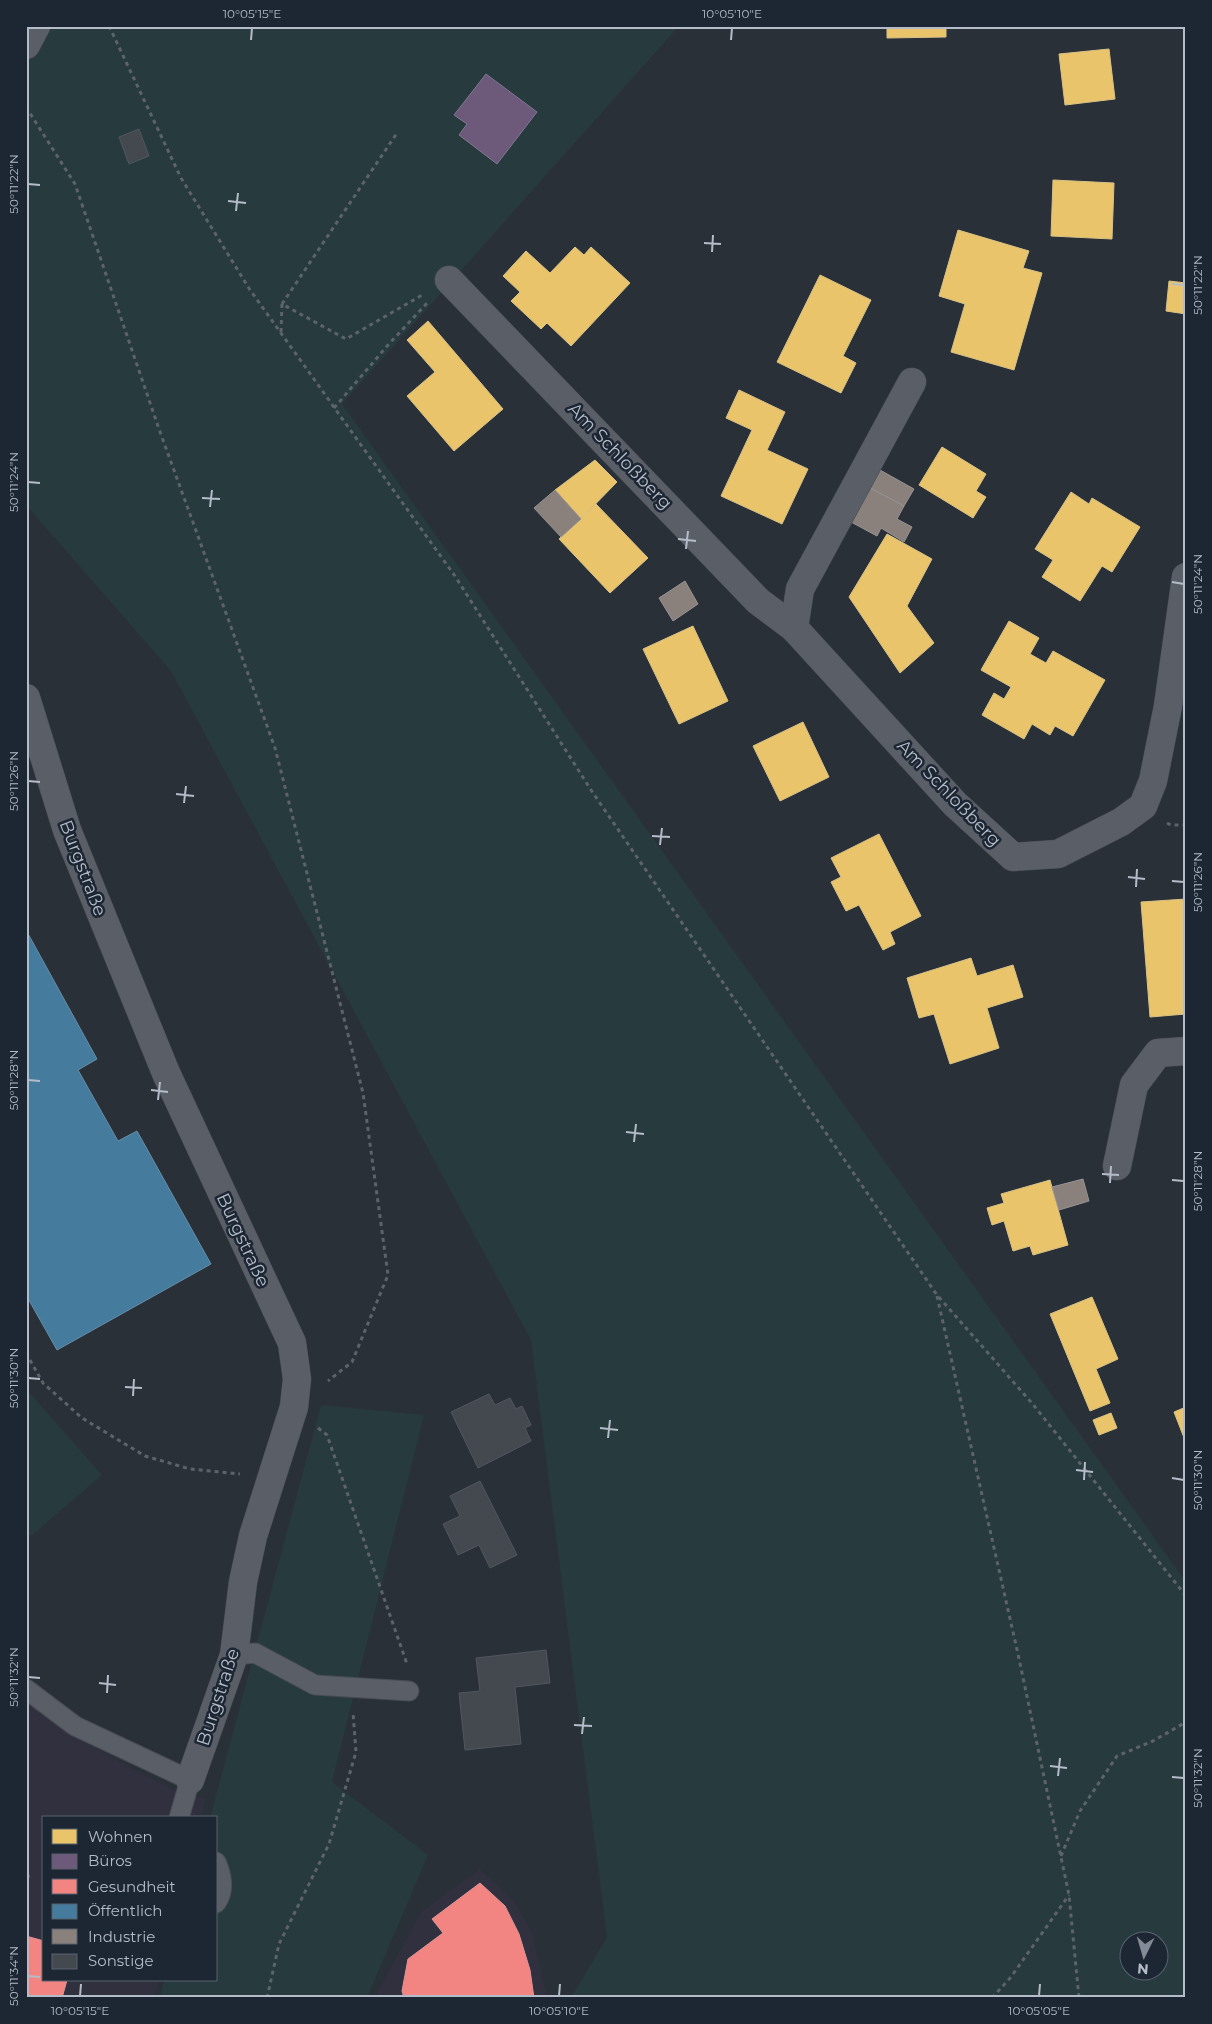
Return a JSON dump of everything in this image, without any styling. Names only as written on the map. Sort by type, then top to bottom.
[{"type":"street","points":[[26,45],[36,26]]},
{"type":"street","name":"Am Schloßberg","points":[[440,285],[751,594],[794,628],[955,804],[1013,857],[1058,854],[1121,822],[1143,806],[1153,781],[1168,706],[1186,577]]},
{"type":"street","points":[[794,628],[800,589],[912,382]]},
{"type":"street","name":"Burgstraße","points":[[28,709],[67,830],[166,1073],[292,1343],[297,1379],[294,1407],[253,1536],[243,1582],[234,1655],[190,1780]]},
{"type":"street","points":[[1117,1166],[1134,1085],[1158,1053],[1186,1052]]},
{"type":"lane","points":[[234,1655],[255,1653],[315,1685],[409,1691]]},
{"type":"lane","points":[[26,1689],[75,1726],[190,1780],[180,1816]]},
{"type":"lane","points":[[218,1866],[222,1875],[220,1898],[218,1900]]},
{"type":"path","points":[[109,26],[182,178],[250,290],[455,576],[591,790],[937,1295],[1032,1402],[1186,1596]]},
{"type":"path","points":[[26,107],[75,184],[158,429],[275,748],[363,1093],[388,1275],[352,1362]]},
{"type":"path","points":[[280,333],[282,304],[397,133]]},
{"type":"path","points":[[282,304],[346,339],[440,285]]},
{"type":"path","points":[[334,408],[440,285]]},
{"type":"path","points":[[1171,825],[1186,825]]},
{"type":"path","points":[[937,1295],[1018,1654],[1069,1895],[1079,1998]]},
{"type":"path","points":[[26,1353],[43,1382],[82,1418],[145,1456],[190,1468],[273,1477]]},
{"type":"path","points":[[294,1407],[327,1435],[409,1670]]},
{"type":"path","points":[[267,1998],[279,1944],[329,1844],[356,1752],[351,1687]]},
{"type":"path","points":[[1061,1856],[1080,1811],[1118,1756],[1153,1741],[1186,1722]]},
{"type":"path","points":[[26,1877],[32,1875]]},
{"type":"path","points":[[992,1998],[1011,1977],[1069,1895]]},
{"type":"shaded area","points":[[26,1696],[87,1744],[178,1792],[206,1799],[202,1816],[42,1816],[42,1982],[158,1982],[154,1998],[26,1998]]},
{"type":"shaded area","points":[[480,1869],[514,1901],[532,1932],[547,1998],[374,1998],[421,1912]]},
{"type":"green space","points":[[26,26],[679,26],[342,404],[1186,1582],[1186,1998],[571,1998],[607,1937],[531,1340],[171,671],[26,505]]},
{"type":"green space","points":[[26,1389],[102,1475],[31,1536],[26,1531]]},
{"type":"green space","points":[[321,1405],[424,1415],[332,1782],[428,1855],[367,1998],[160,1998],[164,1982],[218,1982],[218,1816],[211,1816]]},
{"type":"building: Wohnen","points":[[887,26],[946,26],[946,37],[887,38]]},
{"type":"building: Wohnen","points":[[1109,49],[1115,99],[1065,105],[1059,54]]},
{"type":"building: Wohnen","points":[[1053,180],[1114,183],[1112,239],[1051,236]]},
{"type":"building: Wohnen","points":[[958,230],[1029,251],[1023,268],[1042,273],[1014,370],[951,352],[965,304],[939,296]]},
{"type":"building: Wohnen","points":[[575,247],[584,255],[591,247],[630,283],[571,346],[547,323],[541,329],[511,301],[520,292],[503,276],[526,251],[550,273]]},
{"type":"building: Wohnen","points":[[820,275],[871,300],[843,356],[856,363],[841,393],[777,362]]},
{"type":"building: Wohnen","points":[[1169,281],[1186,283],[1186,314],[1166,311]]},
{"type":"building: Wohnen","points":[[428,321],[503,409],[454,451],[407,396],[435,372],[407,340]]},
{"type":"building: Wohnen","points":[[739,390],[785,412],[767,450],[808,469],[782,524],[721,496],[752,430],[726,418]]},
{"type":"building: Wohnen","points":[[942,447],[986,474],[976,491],[986,497],[973,518],[919,485]]},
{"type":"building: Wohnen","points":[[595,460],[617,482],[581,519],[555,490]]},
{"type":"building: Wohnen","points":[[1071,492],[1089,504],[1092,498],[1140,527],[1112,572],[1102,566],[1080,601],[1042,577],[1053,560],[1035,549]]},
{"type":"building: Wohnen","points":[[596,504],[648,558],[610,593],[559,539]]},
{"type":"building: Wohnen","points":[[887,534],[932,559],[907,606],[934,643],[900,673],[849,597]]},
{"type":"building: Wohnen","points":[[1009,621],[1039,638],[1030,654],[1046,663],[1053,651],[1105,680],[1073,736],[1055,726],[1050,735],[1032,724],[1024,739],[982,715],[994,693],[1004,699],[1011,687],[981,670]]},
{"type":"building: Wohnen","points":[[693,626],[728,701],[679,724],[643,649]]},
{"type":"building: Wohnen","points":[[803,722],[829,777],[780,801],[753,746]]},
{"type":"building: Wohnen","points":[[879,834],[921,916],[890,932],[895,944],[883,950],[859,905],[846,911],[831,882],[841,877],[831,858]]},
{"type":"building: Wohnen","points":[[1186,899],[1186,1014],[1150,1017],[1141,902]]},
{"type":"building: Wohnen","points":[[971,958],[977,976],[1013,965],[1023,997],[987,1008],[999,1048],[950,1064],[934,1014],[919,1018],[907,978]]},
{"type":"building: Wohnen","points":[[1050,1180],[1068,1245],[1033,1255],[1030,1246],[1013,1251],[1004,1221],[992,1225],[987,1208],[1004,1203],[1001,1194]]},
{"type":"building: Wohnen","points":[[1092,1297],[1118,1359],[1096,1369],[1110,1403],[1090,1411],[1050,1314]]},
{"type":"building: Wohnen","points":[[1186,1407],[1186,1443],[1174,1412]]},
{"type":"building: Wohnen","points":[[1111,1413],[1117,1428],[1099,1435],[1093,1420]]},
{"type":"building: Büros","points":[[486,74],[537,112],[497,164],[459,135],[467,124],[454,115]]},
{"type":"building: Gesundheit","points":[[480,1883],[505,1906],[519,1934],[530,1970],[534,1998],[404,1998],[402,1991],[408,1959],[443,1933],[432,1919]]},
{"type":"building: Gesundheit","points":[[26,1936],[42,1940],[42,1982],[66,1982],[62,1998],[26,1998]]},
{"type":"building: Öffentlich","points":[[26,930],[97,1059],[78,1070],[118,1141],[137,1131],[211,1264],[57,1350],[26,1295]]},
{"type":"building: Industrie","points":[[880,470],[914,489],[904,506],[870,488]]},
{"type":"building: Industrie","points":[[870,488],[904,506],[897,519],[912,527],[904,542],[881,528],[877,536],[851,522]]},
{"type":"building: Industrie","points":[[555,490],[581,519],[561,537],[534,508]]},
{"type":"building: Industrie","points":[[685,581],[698,604],[673,621],[659,598]]},
{"type":"building: Industrie","points":[[1083,1179],[1089,1201],[1059,1210],[1052,1187]]},
{"type":"building: Sonstige","points":[[139,129],[149,156],[129,164],[119,137]]},
{"type":"building: Sonstige","points":[[489,1394],[495,1405],[510,1398],[516,1409],[522,1406],[531,1425],[525,1428],[531,1441],[478,1468],[451,1412]]},
{"type":"building: Sonstige","points":[[480,1481],[517,1555],[490,1568],[479,1545],[458,1555],[443,1524],[460,1516],[450,1496]]},
{"type":"building: Sonstige","points":[[546,1650],[550,1683],[515,1687],[521,1744],[465,1750],[459,1693],[480,1691],[476,1658]]}]
